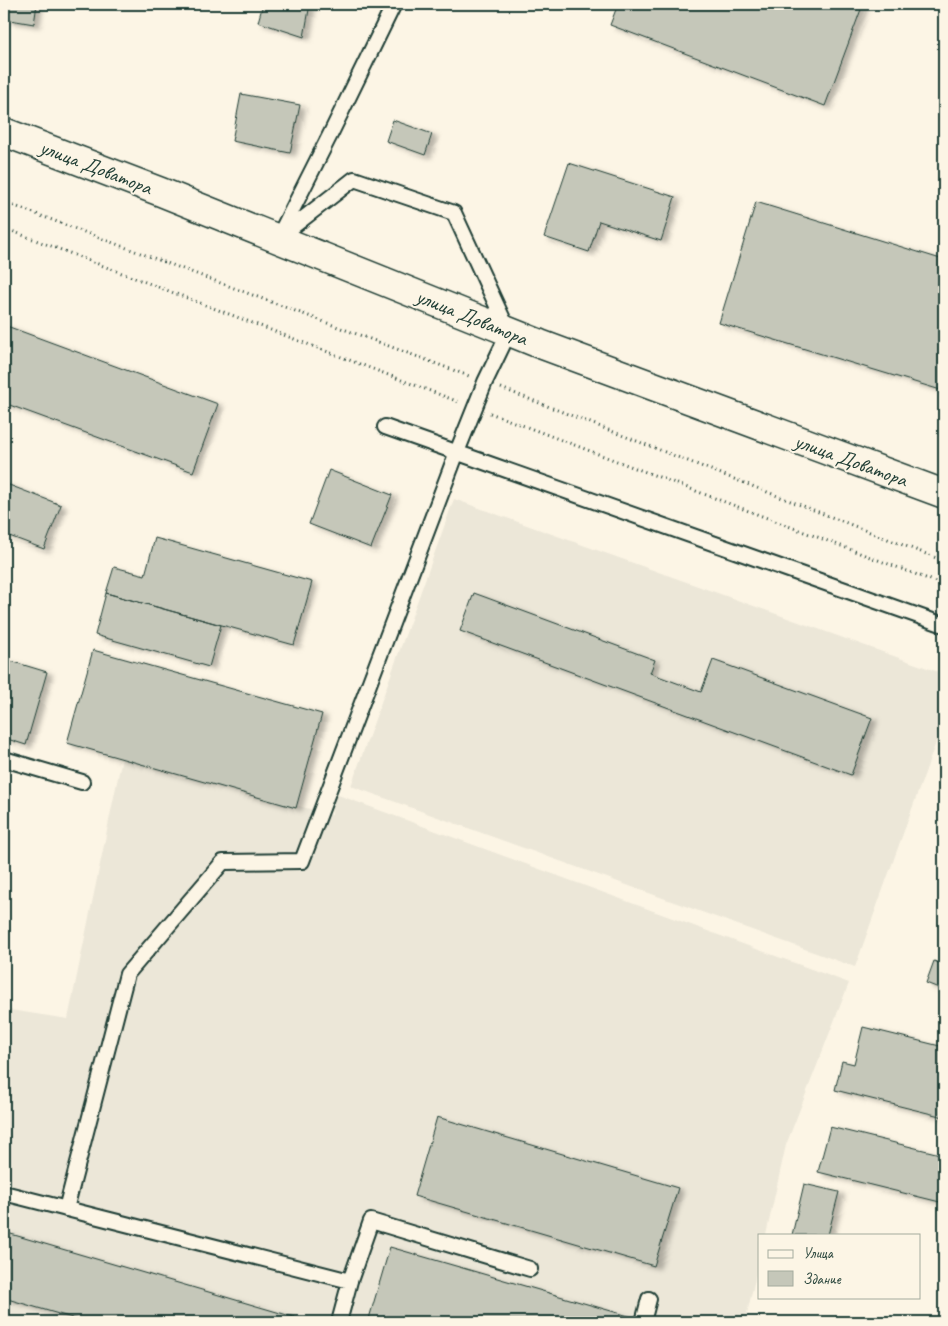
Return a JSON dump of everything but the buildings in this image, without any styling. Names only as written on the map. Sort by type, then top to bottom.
[{"type":"main road","name":"улица Доватора","points":[[4,132],[161,192],[509,332],[944,494]]},
{"type":"lane","points":[[277,239],[394,4]]},
{"type":"lane","points":[[66,1209],[127,974],[224,862],[302,861],[485,382],[509,332],[454,213],[354,179],[277,239]]},
{"type":"lane","points":[[385,427],[944,625]]},
{"type":"lane","points":[[4,760],[82,782]]},
{"type":"lane","points":[[4,1193],[350,1281]]},
{"type":"lane","points":[[339,1322],[350,1281],[371,1221],[530,1269]]},
{"type":"lane","points":[[643,1322],[650,1299]]},
{"type":"shaded area","points":[[454,499],[944,674],[944,720],[855,967],[351,786]]},
{"type":"shaded area","points":[[122,758],[332,815],[330,792],[849,983],[786,1145],[766,1234],[758,1234],[758,1266],[745,1322],[4,1322],[4,1009],[68,1019]]}]
